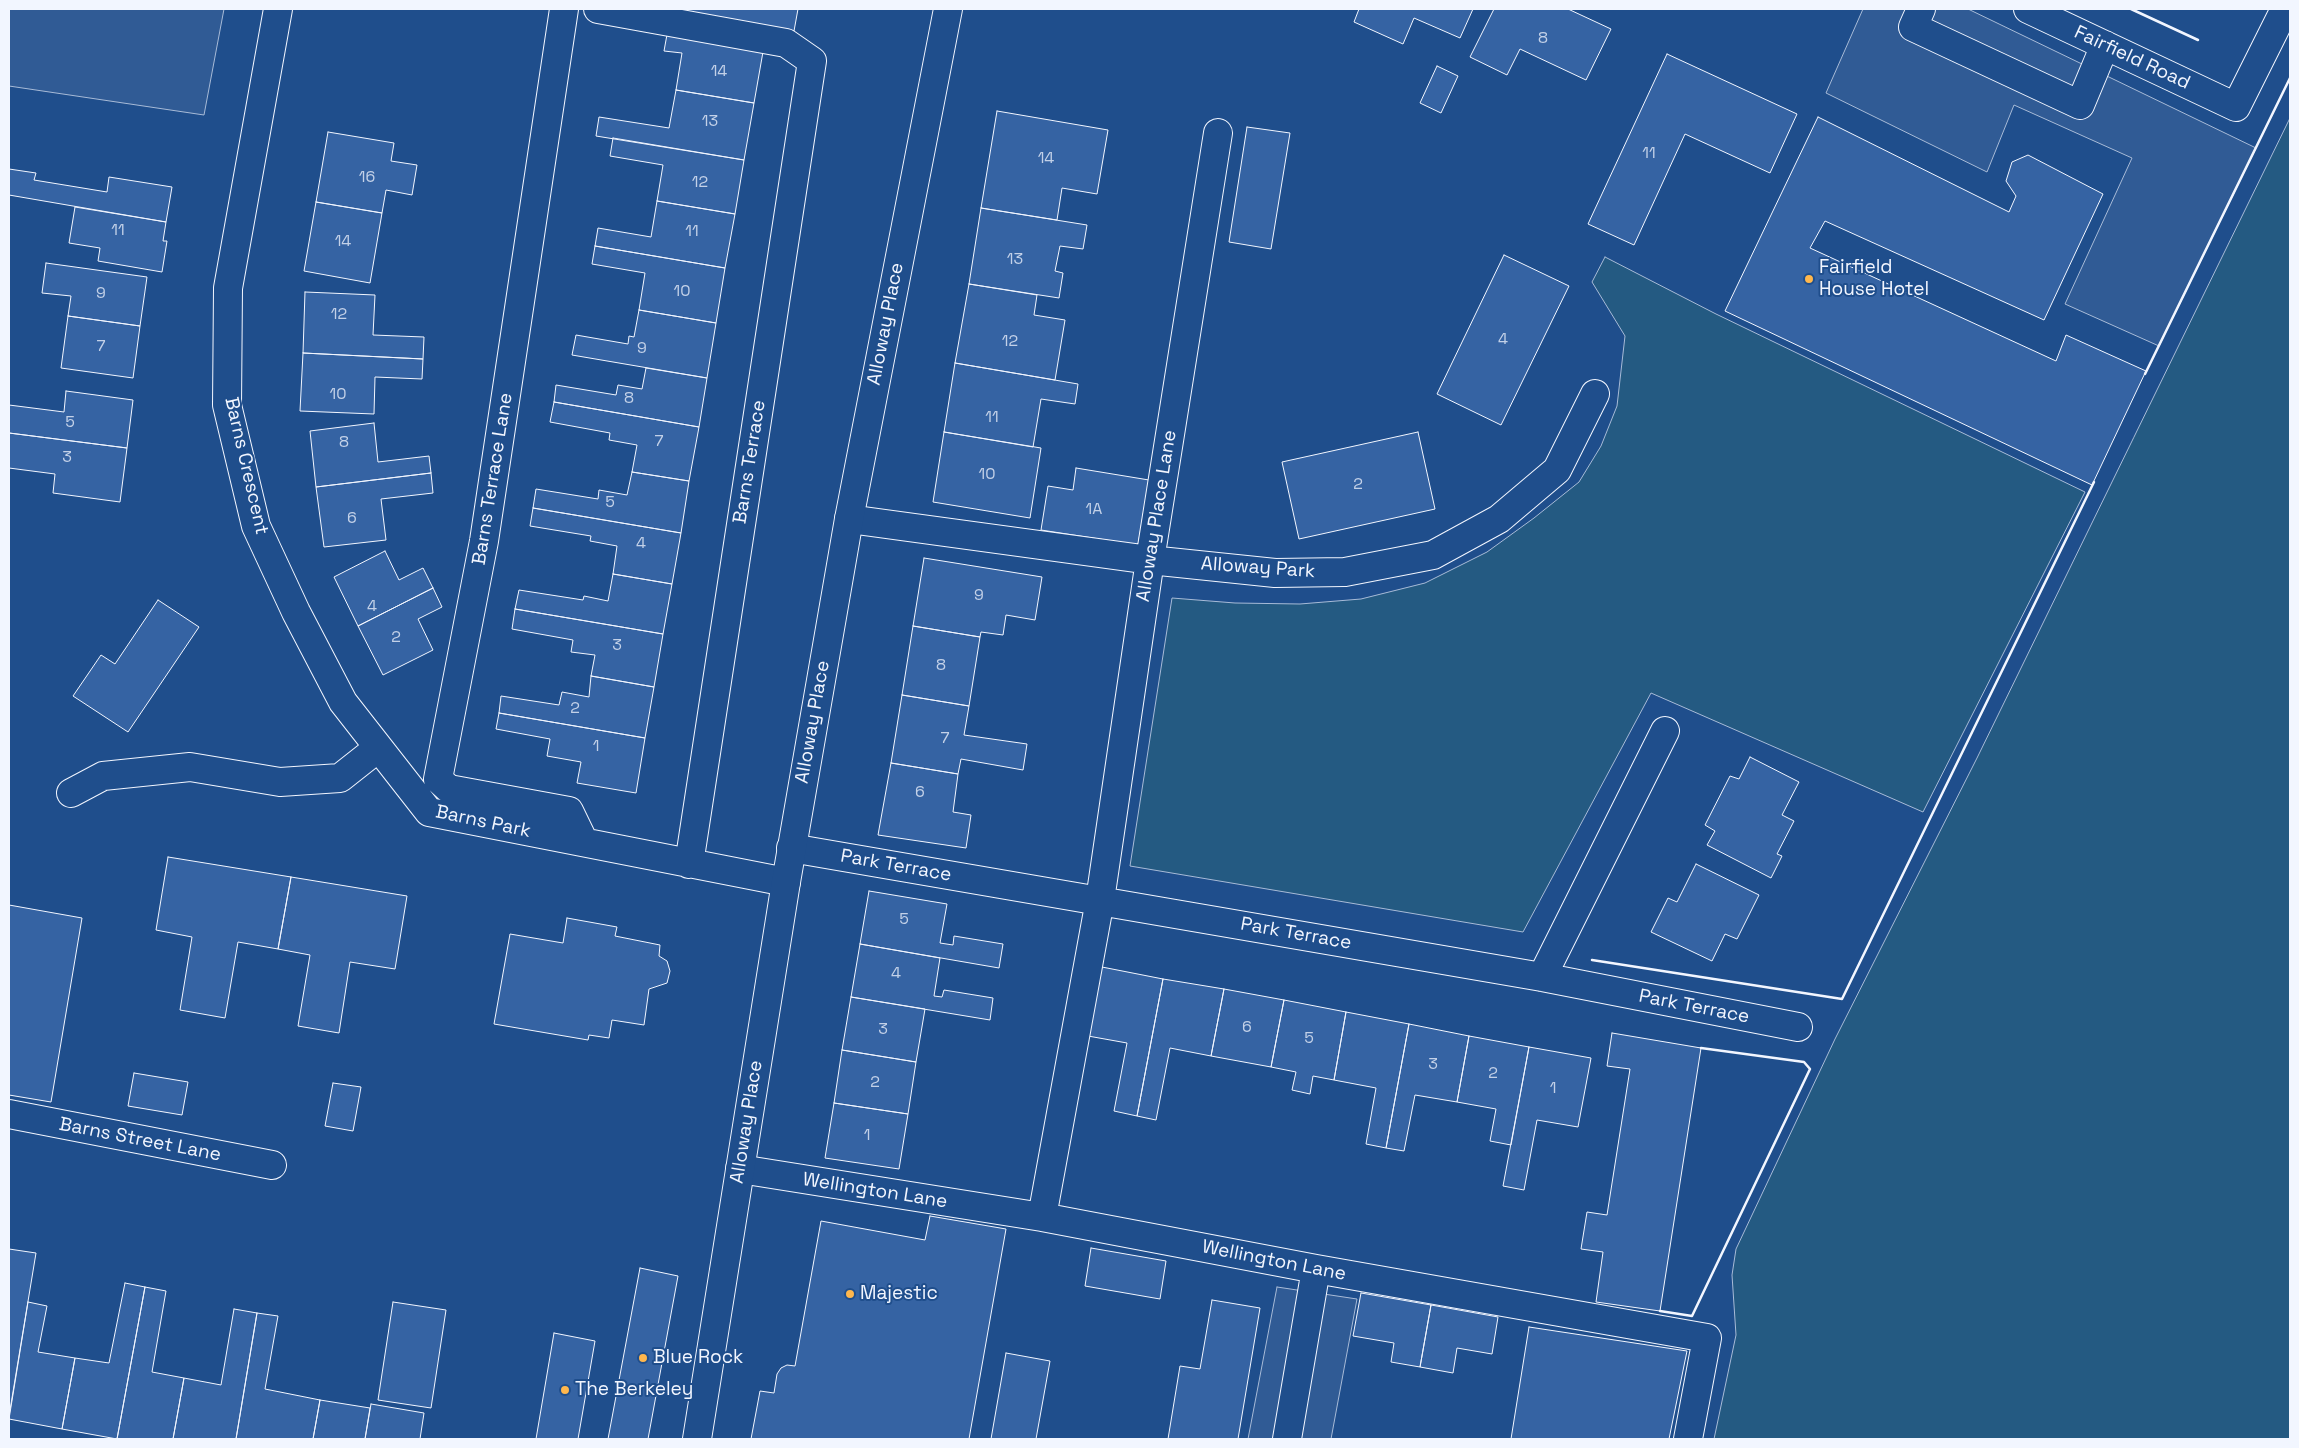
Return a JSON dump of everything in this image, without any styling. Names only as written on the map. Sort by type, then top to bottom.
[{"type":"street","name":"Barns Crescent","points":[[278,9],[228,288],[227,405],[256,526],[296,612],[343,702],[378,748]]},
{"type":"street","name":"Barns Terrace Lane","points":[[564,9],[484,541],[438,778],[448,790],[569,811],[584,842]]},
{"type":"street","name":"Barns Terrace","points":[[598,9],[786,44],[812,61],[689,864]]},
{"type":"street","name":"Alloway Place","points":[[697,1439],[786,882],[849,519],[948,9]]},
{"type":"street","points":[[1921,9],[1913,27],[2080,105],[2105,45]]},
{"type":"street","name":"Fairfield Road","points":[[2028,9],[2236,107],[2285,9]]},
{"type":"street","name":"Alloway Place Lane","points":[[1042,1217],[1100,900],[1150,560],[1218,133]]},
{"type":"street","name":"Alloway Park","points":[[849,519],[1150,560],[1275,573],[1346,572],[1433,555],[1499,519],[1557,470],[1595,394]]},
{"type":"street","points":[[1542,977],[1665,731]]},
{"type":"street","points":[[72,793],[103,776],[190,767],[280,782],[340,778],[378,748]]},
{"type":"street","name":"Barns Park","points":[[378,748],[428,812],[786,882]]},
{"type":"street","name":"Park Terrace","points":[[792,848],[1542,977],[1798,1027]]},
{"type":"street","name":"Barns Street Lane","points":[[9,1114],[272,1165]]},
{"type":"street","name":"Wellington Lane","points":[[740,1169],[1042,1217],[1316,1269],[1707,1338],[1688,1439]]},
{"type":"street","points":[[1286,1439],[1316,1269]]},
{"type":"shaded area","points":[[9,9],[224,9],[204,115],[9,86]]},
{"type":"shaded area","points":[[1863,9],[1968,9],[2256,148],[2159,346],[2065,304],[2132,158],[2014,105],[1987,172],[1826,93]]},
{"type":"shaded area","points":[[2290,118],[2290,1439],[1714,1439],[1736,1335],[1732,1275],[1736,1249],[1835,1039],[1977,758]]},
{"type":"shaded area","points":[[1605,257],[1716,314],[2085,492],[1923,812],[1651,693],[1523,932],[1130,866],[1172,598],[1235,603],[1300,604],[1361,599],[1425,583],[1487,552],[1534,518],[1579,482],[1601,446],[1617,406],[1625,336],[1592,282]]},
{"type":"shaded area","points":[[1277,1287],[1357,1299],[1331,1439],[1248,1439]]},
{"type":"building","points":[[671,9],[798,9],[794,31]]},
{"type":"building","points":[[1359,9],[1473,9],[1460,38],[1414,18],[1403,44],[1354,22]]},
{"type":"building","points":[[1494,9],[1568,9],[1611,29],[1586,80],[1520,49],[1507,75],[1470,57]]},
{"type":"building","points":[[668,29],[764,46],[754,103],[676,90],[682,53],[664,51]]},
{"type":"building","points":[[1667,54],[1797,114],[1770,173],[1685,134],[1634,245],[1588,224]]},
{"type":"building","points":[[1437,66],[1458,76],[1441,113],[1420,103]]},
{"type":"building","points":[[676,90],[754,103],[744,160],[596,136],[599,117],[669,128]]},
{"type":"building","points":[[997,111],[1108,130],[1097,194],[1062,188],[1057,220],[981,208]]},
{"type":"building","name":"Fairfield House Hotel","points":[[1818,117],[2009,212],[2016,196],[2006,181],[2012,162],[2028,155],[2103,194],[2044,320],[1825,221],[1810,248],[2056,361],[2066,335],[2146,371],[2092,485],[1725,311]]},
{"type":"building","points":[[1247,127],[1290,133],[1271,249],[1229,242]]},
{"type":"building","points":[[328,132],[394,143],[391,161],[417,165],[412,195],[386,190],[382,213],[316,202]]},
{"type":"building","points":[[613,138],[744,160],[735,214],[657,201],[663,165],[610,156]]},
{"type":"building","points":[[9,169],[36,173],[34,180],[107,192],[109,177],[172,187],[166,222],[9,195]]},
{"type":"building","points":[[657,201],[735,214],[725,268],[595,246],[598,228],[651,237]]},
{"type":"building","points":[[316,202],[382,213],[370,283],[304,271]]},
{"type":"building","points":[[75,207],[166,222],[163,241],[167,241],[162,272],[98,261],[100,248],[69,243]]},
{"type":"building","points":[[981,208],[1087,225],[1083,249],[1060,246],[1055,271],[1063,273],[1059,298],[969,284]]},
{"type":"building","points":[[595,246],[725,268],[716,323],[639,310],[645,273],[592,264]]},
{"type":"building","points":[[1504,255],[1569,286],[1501,425],[1437,394]]},
{"type":"building","points":[[46,263],[147,277],[140,326],[68,316],[71,296],[42,293]]},
{"type":"building","points":[[969,284],[1037,295],[1034,315],[1065,320],[1055,380],[955,363]]},
{"type":"building","points":[[305,292],[375,295],[373,335],[424,337],[423,359],[303,353]]},
{"type":"building","points":[[639,310],[716,323],[707,378],[572,355],[576,335],[628,344],[629,336],[634,337]]},
{"type":"building","points":[[68,316],[140,326],[133,378],[61,368]]},
{"type":"building","points":[[303,353],[423,359],[422,379],[375,377],[374,414],[300,411]]},
{"type":"building","points":[[955,363],[1078,384],[1075,404],[1041,399],[1033,447],[944,432]]},
{"type":"building","points":[[646,368],[707,378],[699,427],[554,402],[556,385],[616,395],[618,385],[642,389]]},
{"type":"building","points":[[66,391],[133,400],[127,448],[9,433],[9,405],[64,412]]},
{"type":"building","points":[[554,402],[699,427],[689,481],[632,472],[637,445],[609,440],[610,433],[550,422]]},
{"type":"building","points":[[374,423],[378,462],[429,456],[431,473],[316,487],[310,431]]},
{"type":"building","points":[[944,432],[1041,448],[1030,518],[933,502]]},
{"type":"building","points":[[1418,432],[1435,509],[1299,539],[1282,462]]},
{"type":"building","points":[[9,433],[127,448],[120,502],[53,493],[55,474],[9,468]]},
{"type":"building","points":[[1076,468],[1149,480],[1138,545],[1041,530],[1048,486],[1073,490]]},
{"type":"building","points":[[632,472],[689,481],[681,533],[533,508],[536,489],[598,499],[599,490],[627,495]]},
{"type":"building","points":[[431,473],[433,493],[381,499],[386,540],[324,547],[316,487]]},
{"type":"building","points":[[533,508],[681,533],[672,584],[613,574],[617,546],[590,541],[591,536],[530,526]]},
{"type":"building","points":[[385,551],[399,580],[423,568],[433,588],[358,626],[334,577]]},
{"type":"building","points":[[924,558],[1042,577],[1035,620],[1006,615],[1003,635],[981,632],[980,637],[913,626]]},
{"type":"building","points":[[613,574],[672,584],[663,634],[515,609],[519,590],[583,600],[584,596],[608,601]]},
{"type":"building","points":[[433,588],[442,607],[418,619],[433,650],[383,675],[358,626]]},
{"type":"building","points":[[158,600],[199,627],[128,732],[73,696],[101,655],[115,664]]},
{"type":"building","points":[[515,609],[663,634],[654,687],[591,676],[595,655],[571,652],[573,640],[512,629]]},
{"type":"building","points":[[913,626],[980,637],[969,706],[902,695]]},
{"type":"building","points":[[591,676],[654,687],[645,738],[499,713],[501,696],[559,705],[562,692],[589,697]]},
{"type":"building","points":[[902,695],[969,706],[964,735],[1027,744],[1023,770],[961,759],[958,774],[891,763]]},
{"type":"building","points":[[499,713],[645,738],[636,793],[577,783],[581,762],[547,756],[550,739],[496,729]]},
{"type":"building","points":[[1750,757],[1799,782],[1782,815],[1794,821],[1777,854],[1782,856],[1771,878],[1707,845],[1715,831],[1705,825],[1730,776],[1739,779]]},
{"type":"building","points":[[891,763],[958,774],[953,812],[971,815],[966,848],[878,835]]},
{"type":"building","points":[[168,857],[291,877],[278,949],[238,942],[225,1018],[180,1010],[192,937],[156,930]]},
{"type":"building","points":[[1696,864],[1759,895],[1737,939],[1725,934],[1712,961],[1651,932],[1668,898],[1677,902]]},
{"type":"building","points":[[291,877],[407,896],[395,969],[350,962],[339,1033],[298,1026],[310,955],[278,949]]},
{"type":"building","points":[[869,891],[947,904],[940,943],[953,945],[954,936],[1003,944],[999,968],[860,944]]},
{"type":"building","points":[[9,905],[82,918],[51,1102],[9,1095]]},
{"type":"building","points":[[567,918],[617,927],[615,936],[660,945],[659,956],[667,961],[670,971],[667,983],[649,989],[644,1025],[612,1020],[609,1038],[589,1035],[588,1040],[494,1024],[510,934],[563,943]]},
{"type":"building","points":[[860,944],[940,958],[934,996],[942,997],[944,990],[993,998],[990,1020],[851,997]]},
{"type":"building","points":[[1102,967],[1163,979],[1137,1116],[1114,1111],[1127,1043],[1088,1036]]},
{"type":"building","points":[[1163,979],[1224,989],[1211,1056],[1170,1048],[1156,1120],[1137,1116]]},
{"type":"building","points":[[1224,989],[1284,1000],[1271,1067],[1211,1056]]},
{"type":"building","points":[[851,997],[925,1009],[916,1062],[842,1050]]},
{"type":"building","points":[[1284,1000],[1346,1012],[1334,1080],[1313,1076],[1310,1094],[1292,1090],[1296,1072],[1271,1067]]},
{"type":"building","points":[[1346,1012],[1409,1024],[1386,1148],[1366,1144],[1376,1088],[1334,1080]]},
{"type":"building","points":[[1409,1024],[1469,1036],[1457,1102],[1415,1095],[1404,1151],[1386,1148]]},
{"type":"building","points":[[1612,1033],[1701,1048],[1660,1311],[1596,1302],[1603,1252],[1581,1249],[1587,1212],[1607,1215],[1630,1069],[1607,1066]]},
{"type":"building","points":[[1469,1036],[1529,1047],[1511,1145],[1490,1141],[1496,1109],[1457,1102]]},
{"type":"building","points":[[1529,1047],[1591,1058],[1578,1127],[1537,1120],[1524,1190],[1503,1186]]},
{"type":"building","points":[[842,1050],[916,1062],[908,1114],[834,1103]]},
{"type":"building","points":[[134,1073],[188,1082],[182,1115],[128,1106]]},
{"type":"building","points":[[333,1083],[361,1087],[353,1131],[325,1126]]},
{"type":"building","points":[[834,1103],[908,1114],[899,1169],[825,1158]]},
{"type":"building","points":[[930,1216],[1006,1229],[969,1439],[751,1439],[760,1391],[774,1393],[777,1374],[781,1368],[787,1365],[795,1366],[821,1221],[925,1240]]},
{"type":"building","points":[[1091,1248],[1166,1261],[1160,1299],[1085,1286]]},
{"type":"building","points":[[9,1249],[36,1253],[9,1416]]},
{"type":"building","name":"Blue Rock","points":[[640,1268],[678,1276],[648,1439],[608,1439]]},
{"type":"building","points":[[125,1283],[145,1287],[117,1439],[62,1429],[75,1358],[109,1363]]},
{"type":"building","points":[[145,1287],[166,1291],[152,1372],[184,1378],[173,1439],[117,1439]]},
{"type":"building","points":[[1361,1293],[1431,1305],[1420,1367],[1391,1362],[1394,1343],[1353,1336]]},
{"type":"building","points":[[1212,1300],[1260,1308],[1238,1439],[1168,1439],[1180,1366],[1200,1369]]},
{"type":"building","points":[[28,1302],[47,1306],[38,1352],[75,1358],[62,1429],[9,1419]]},
{"type":"building","points":[[393,1302],[446,1310],[431,1408],[378,1400]]},
{"type":"building","points":[[1431,1305],[1498,1317],[1492,1354],[1457,1348],[1453,1373],[1420,1367]]},
{"type":"building","points":[[234,1309],[257,1313],[236,1439],[173,1439],[184,1378],[221,1385]]},
{"type":"building","points":[[257,1313],[278,1316],[265,1389],[320,1400],[313,1439],[236,1439]]},
{"type":"building","points":[[1529,1327],[1687,1351],[1669,1439],[1511,1439]]},
{"type":"building","name":"The Berkeley","points":[[554,1333],[595,1341],[578,1439],[536,1439]]},
{"type":"building","points":[[1006,1353],[1050,1361],[1036,1439],[991,1439]]},
{"type":"building","points":[[320,1400],[370,1408],[365,1439],[313,1439]]},
{"type":"building","points":[[371,1404],[424,1413],[420,1439],[365,1439]]},
{"type":"wall","points":[[2131,9],[2198,40]]},
{"type":"wall","points":[[2145,374],[2290,78]]},
{"type":"wall","points":[[1592,960],[1842,999],[2094,482]]},
{"type":"wall","points":[[1660,1311],[1692,1316],[1810,1069],[1804,1062],[1701,1048]]},
{"type":"place","name":"Fairfield House Hotel","points":[[1809,279]]},
{"type":"place","name":"Majestic","points":[[850,1294]]},
{"type":"place","name":"Blue Rock","points":[[643,1358]]},
{"type":"place","name":"The Berkeley","points":[[565,1390]]}]
